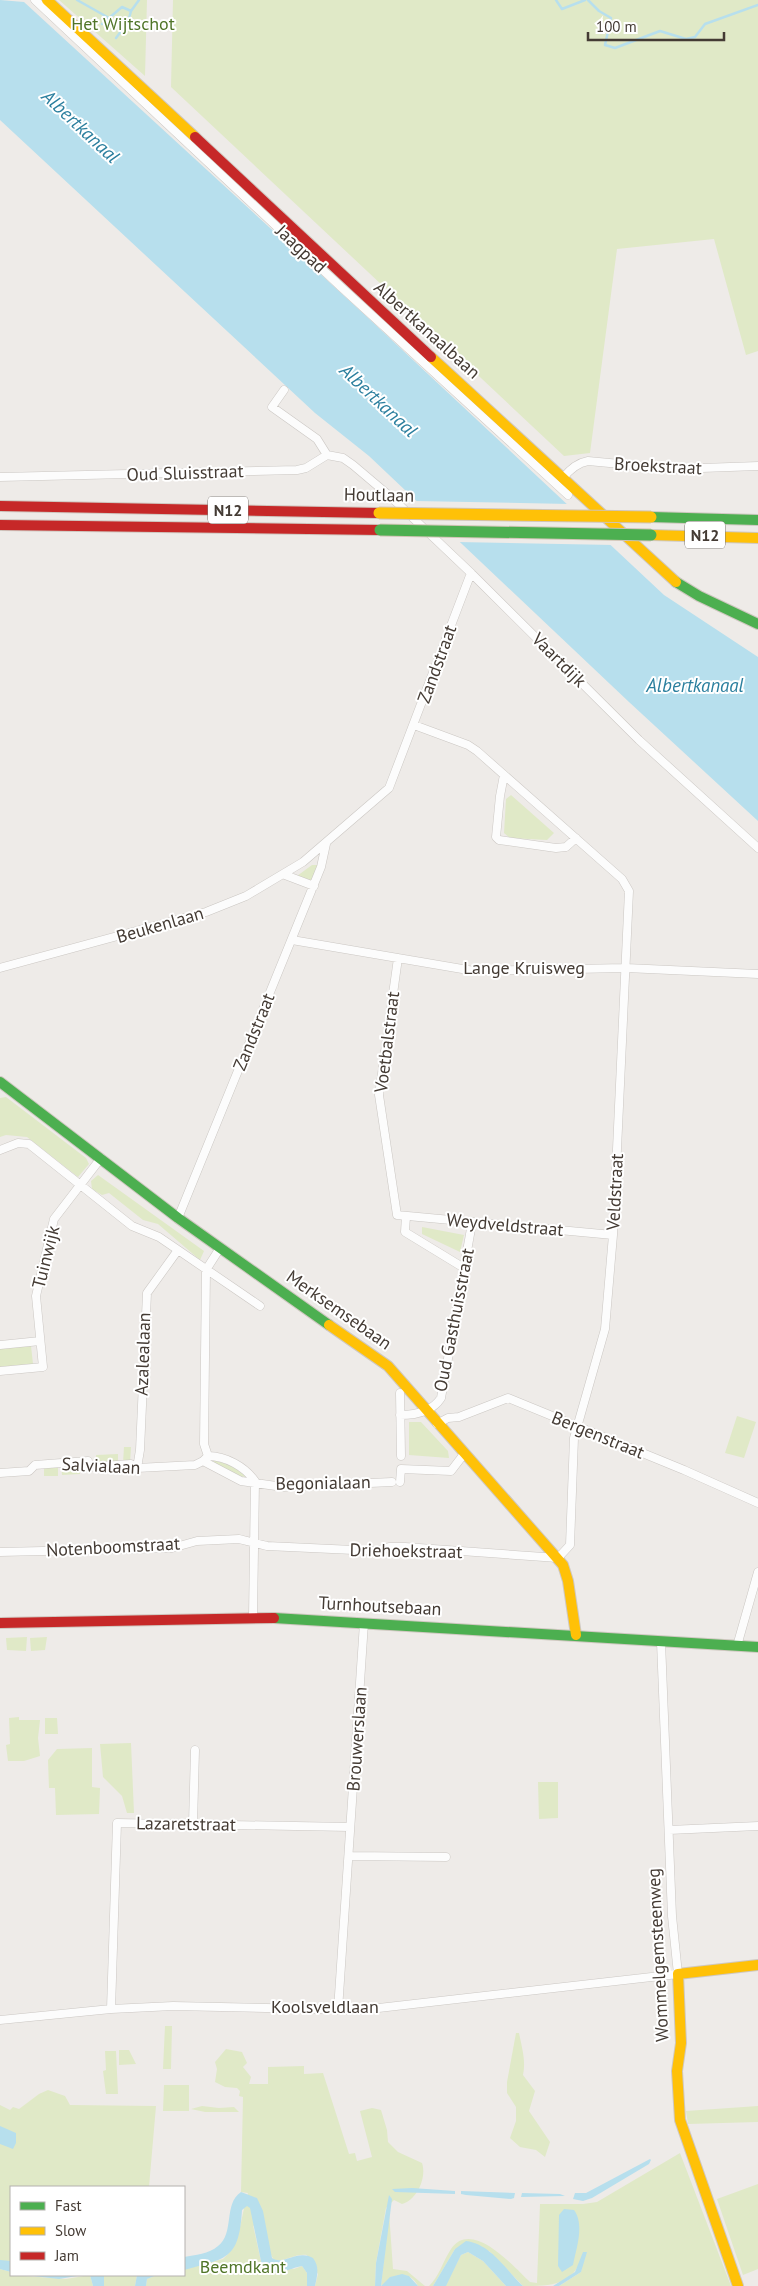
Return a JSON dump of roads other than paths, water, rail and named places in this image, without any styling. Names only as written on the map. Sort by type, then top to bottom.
[{"type":"main road","name":"Albertkanaalbaan","points":[[46,0],[333,268],[670,578],[699,596],[758,624]]},
{"type":"main road","name":"Houtlaan","points":[[0,506],[758,520]]},
{"type":"main road","name":"Houtlaan","points":[[0,525],[380,530],[758,538]]},
{"type":"main road","name":"Merksemsebaan","points":[[0,1082],[178,1218],[388,1366],[437,1424],[558,1558],[566,1571],[576,1635]]},
{"type":"main road","name":"Turnhoutsebaan","points":[[0,1623],[253,1617],[758,1647]]},
{"type":"main road","points":[[678,1974],[758,1965]]},
{"type":"main road","name":"Wommelgemsteenweg","points":[[678,1974],[682,2043],[677,2071],[682,2128],[738,2286]]},
{"type":"street","name":"Jaagpad","points":[[36,0],[333,279],[568,495]]},
{"type":"street","points":[[284,390],[272,406],[317,439],[328,455]]},
{"type":"street","name":"Vaartdijk","points":[[328,455],[343,458],[361,472],[471,573],[639,740],[758,848]]},
{"type":"street","name":"Oud Sluisstraat","points":[[0,476],[64,477],[297,470],[306,468],[328,455]]},
{"type":"street","name":"Broekstraat","points":[[563,478],[571,468],[581,462],[588,461],[674,469],[758,466]]},
{"type":"street","name":"Zandstraat","points":[[285,875],[326,844],[389,788],[471,573]]},
{"type":"street","name":"Veldstraat","points":[[414,724],[468,745],[622,879],[629,891],[613,1235],[604,1336],[576,1426],[570,1545],[558,1558]]},
{"type":"street","points":[[504,775],[496,822],[496,837],[499,840],[556,848],[566,847],[576,838]]},
{"type":"street","name":"Zandstraat","points":[[178,1218],[322,867],[326,844]]},
{"type":"street","points":[[285,875],[314,886]]},
{"type":"street","name":"Beukenlaan","points":[[0,968],[206,912],[246,896],[285,875]]},
{"type":"street","name":"Lange Kruisweg","points":[[292,940],[474,971],[626,968],[758,974]]},
{"type":"street","name":"Voetbalstraat","points":[[397,1215],[379,1095],[398,958]]},
{"type":"street","points":[[0,1150],[18,1143],[29,1144],[132,1226],[160,1237],[260,1306]]},
{"type":"street","name":"Tuinwijk","points":[[0,1371],[43,1366],[36,1296],[54,1219],[101,1158]]},
{"type":"street","name":"Weydveldstraat","points":[[397,1215],[613,1235]]},
{"type":"street","points":[[406,1216],[405,1232],[464,1268]]},
{"type":"street","name":"Oud Gasthuisstraat","points":[[425,1410],[437,1404],[441,1398],[472,1223]]},
{"type":"street","points":[[220,1248],[206,1270],[204,1444],[206,1458],[219,1456],[248,1471],[255,1481],[253,1617]]},
{"type":"street","name":"Azalealaan","points":[[136,1468],[140,1450],[147,1293],[178,1250]]},
{"type":"street","points":[[0,1345],[40,1341]]},
{"type":"street","points":[[400,1393],[401,1456]]},
{"type":"street","name":"Bergenstraat","points":[[437,1424],[448,1418],[459,1417],[508,1398],[631,1448],[758,1503]]},
{"type":"street","points":[[400,1415],[416,1415],[425,1410]]},
{"type":"street","points":[[400,1482],[401,1469],[451,1471],[464,1454]]},
{"type":"street","name":"Salvialaan","points":[[0,1473],[29,1471],[35,1465],[88,1461],[88,1467],[131,1464],[136,1468],[195,1465],[206,1458]]},
{"type":"street","name":"Begonialaan","points":[[206,1458],[241,1481],[255,1481],[283,1487],[392,1482]]},
{"type":"street","name":"Notenboomstraat","points":[[0,1552],[172,1548],[197,1541],[240,1539],[255,1542]]},
{"type":"street","name":"Driehoekstraat","points":[[255,1542],[267,1546],[363,1551],[405,1547],[558,1558]]},
{"type":"street","points":[[737,1646],[758,1572]]},
{"type":"street","name":"Brouwerslaan","points":[[338,2010],[341,1940],[349,1856],[364,1623]]},
{"type":"street","name":"Wommelgemsteenweg","points":[[661,1642],[672,1916],[678,1952],[678,1974]]},
{"type":"street","points":[[193,1824],[194,1750]]},
{"type":"street","name":"Lazaretstraat","points":[[111,2009],[117,1823],[350,1827]]},
{"type":"street","points":[[669,1830],[758,1826]]},
{"type":"street","points":[[349,1856],[446,1857]]},
{"type":"street","name":"Koolsveldlaan","points":[[0,2020],[111,2009],[173,2006],[361,2010],[465,2000],[678,1974]]},
{"type":"water","name":"Albertkanaal","points":[[0,0],[24,2],[366,316],[664,595],[758,657],[758,821],[369,456],[315,413],[0,120]]},
{"type":"water","points":[[0,2126],[16,2133],[16,2143],[13,2149],[0,2144]]},
{"type":"water","points":[[650,2159],[649,2164],[592,2198],[583,2201],[573,2199],[575,2193],[586,2193]]},
{"type":"water","points":[[412,2188],[455,2191],[455,2194],[395,2192],[392,2189]]},
{"type":"water","points":[[461,2191],[515,2193],[514,2198],[511,2199],[466,2195],[461,2194]]},
{"type":"water","points":[[241,2192],[257,2198],[263,2211],[272,2258],[281,2260],[302,2255],[313,2258],[317,2268],[315,2286],[307,2286],[307,2273],[302,2266],[277,2273],[267,2270],[262,2266],[250,2208],[247,2206],[242,2210],[238,2239],[234,2248],[228,2254],[211,2263],[185,2270],[185,2257],[210,2251],[223,2240],[232,2204]]},
{"type":"water","points":[[522,2193],[560,2194],[565,2196],[521,2197]]},
{"type":"water","points":[[389,2195],[392,2199],[381,2286],[375,2286],[376,2263]]},
{"type":"water","points":[[564,2209],[574,2210],[579,2223],[579,2230],[578,2245],[573,2265],[562,2272],[558,2266],[559,2215]]},
{"type":"water","points":[[466,2241],[475,2243],[491,2252],[523,2286],[506,2286],[483,2261],[468,2252],[461,2255],[446,2286],[433,2286],[455,2249]]},
{"type":"water","points":[[583,2252],[587,2252],[581,2272],[559,2286],[553,2286],[575,2272]]},
{"type":"water","points":[[0,2260],[10,2261],[10,2272],[0,2269]]},
{"type":"water","points":[[402,2274],[409,2276],[418,2286],[381,2286],[390,2277]]},
{"type":"water","points":[[34,2276],[77,2276],[59,2279]]},
{"type":"water","points":[[90,2276],[104,2276],[104,2286],[93,2286]]},
{"type":"water","points":[[137,2276],[154,2276],[147,2279],[146,2286],[135,2286]]},
{"type":"waterway","points":[[77,0],[109,18]]},
{"type":"waterway","points":[[116,38],[128,22],[131,11],[139,0]]},
{"type":"waterway","points":[[556,0],[562,9],[585,0]]},
{"type":"waterway","points":[[588,0],[599,11],[611,18],[605,45],[615,48],[660,31],[686,39],[695,37],[705,24],[758,5]]},
{"type":"waterway","points":[[102,24],[122,7],[131,11]]},
{"type":"park label","name":"Het Wijtschot","points":[[123,24]]},
{"type":"park label","name":"Beemdkant","points":[[243,2267]]}]
